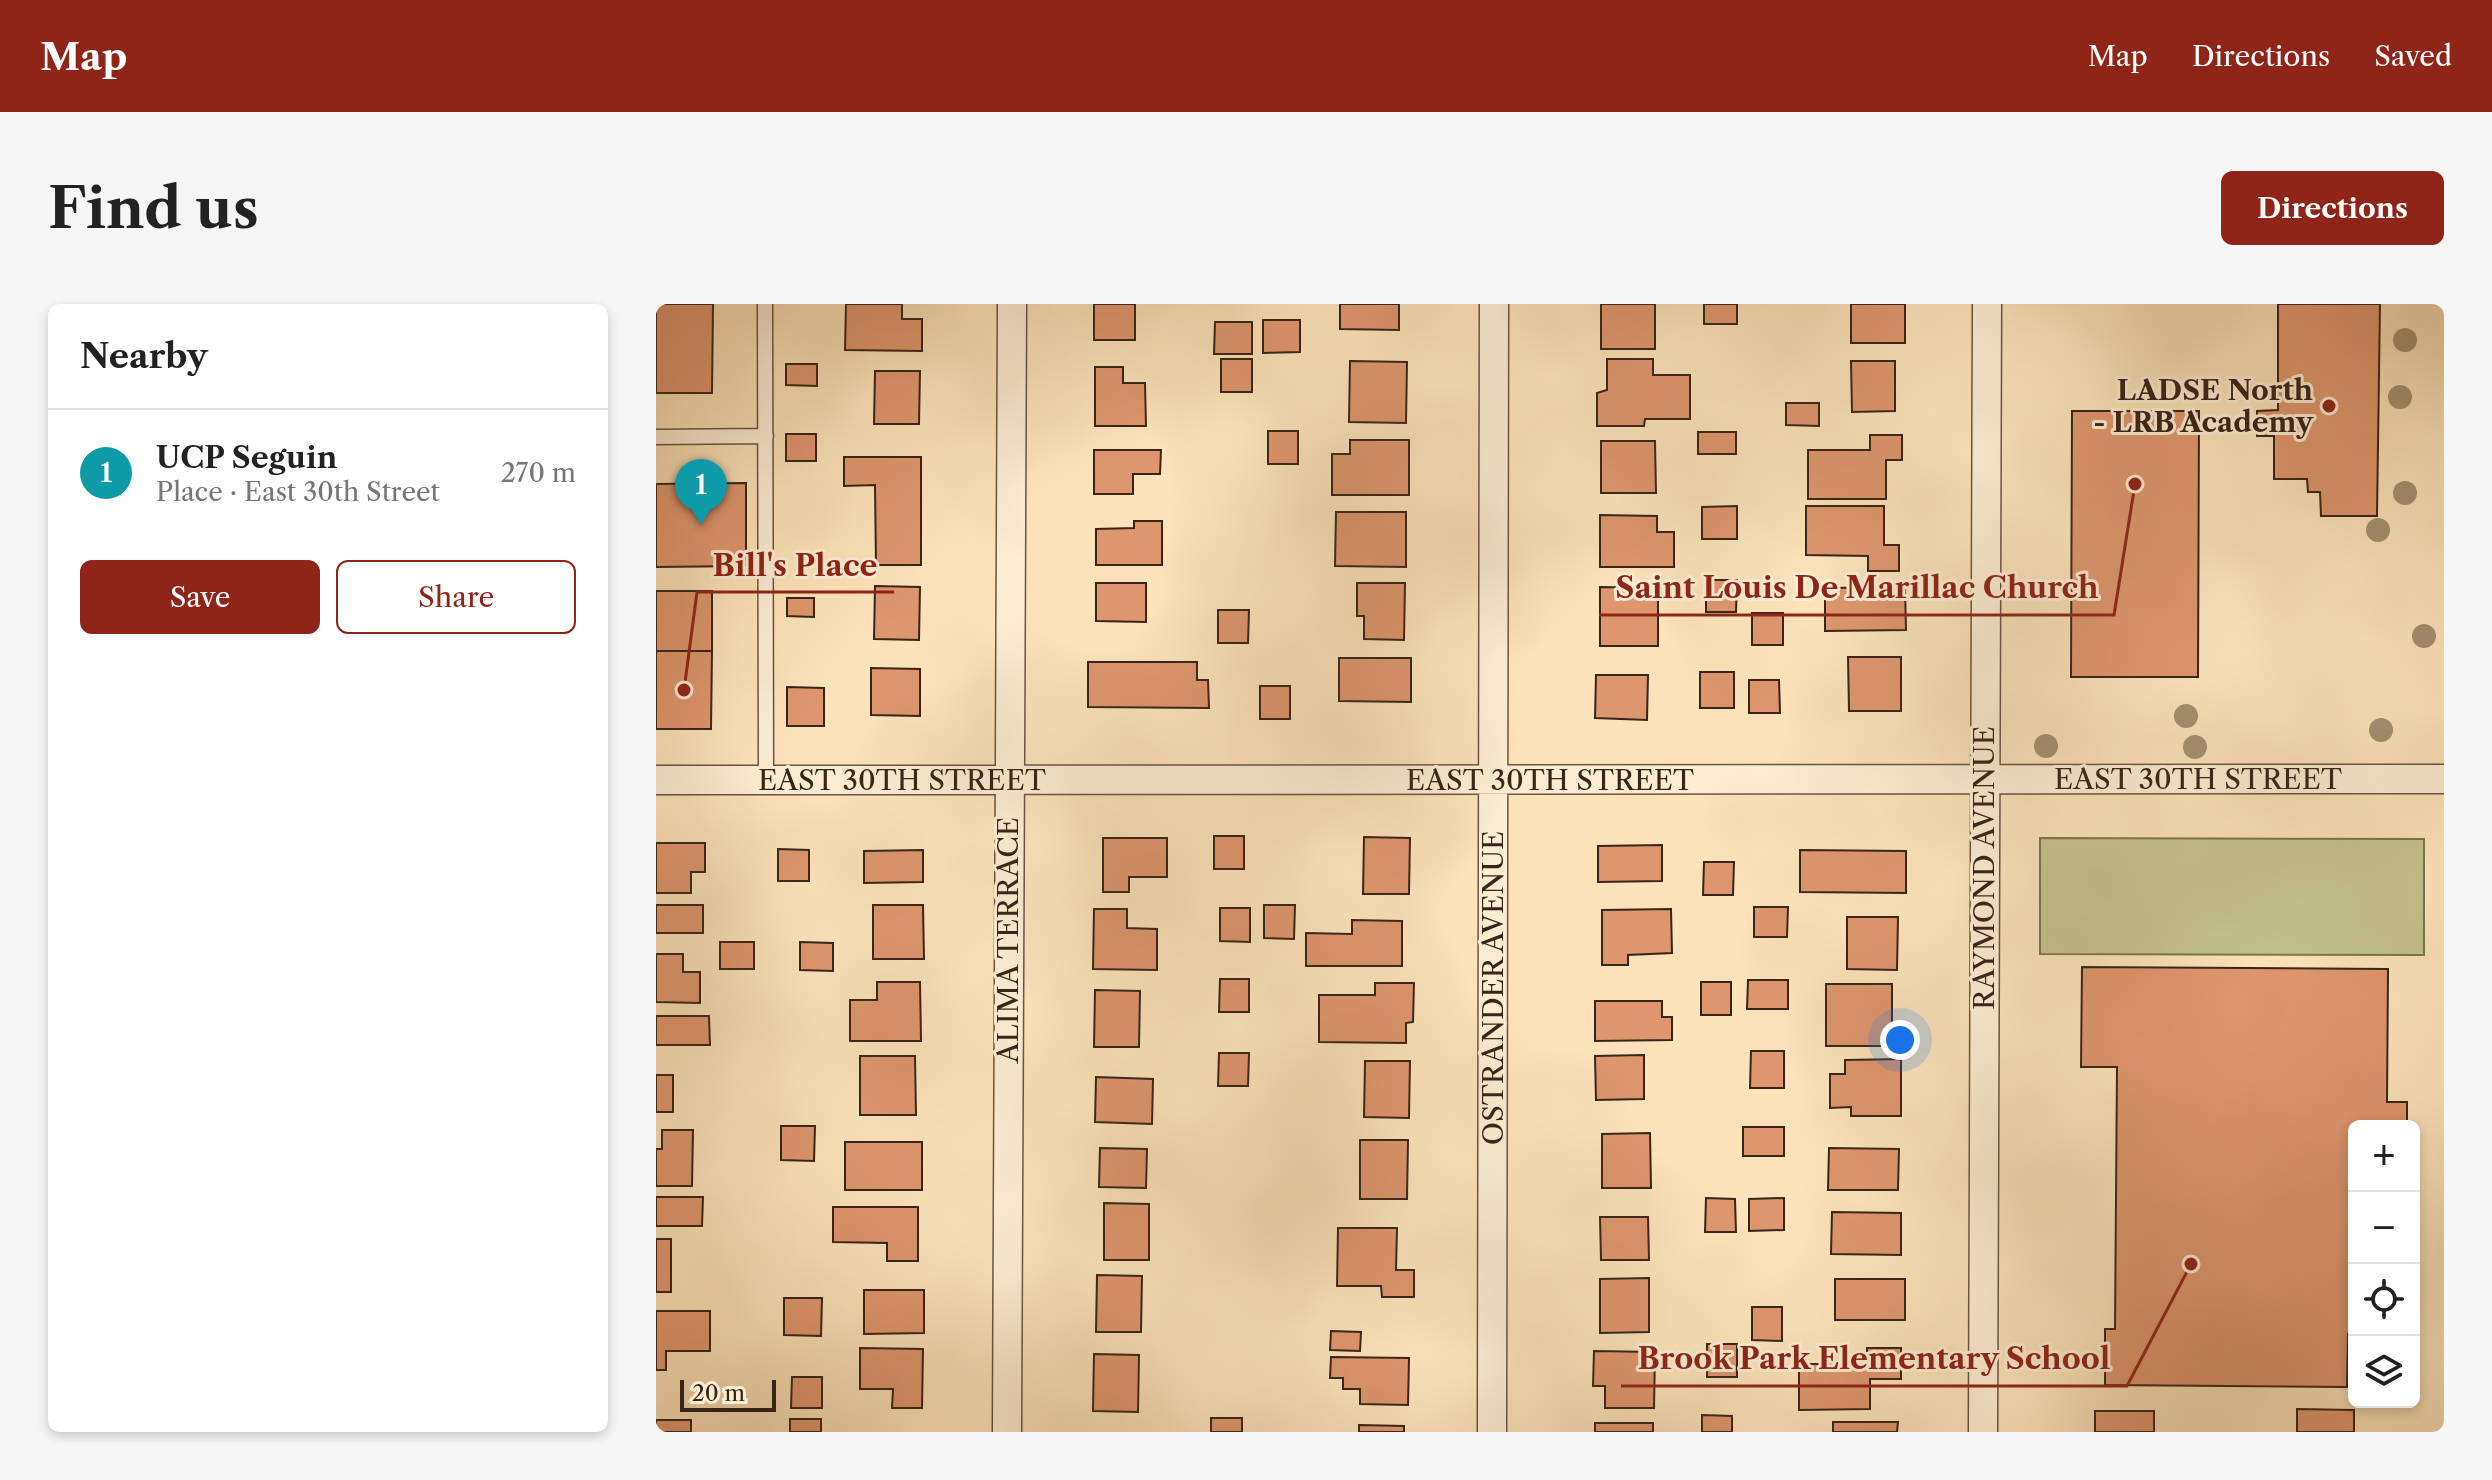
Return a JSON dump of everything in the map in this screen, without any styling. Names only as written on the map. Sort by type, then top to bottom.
[{"type":"street","name":"ALIMA TERRACE","points":[[1007,1432],[1012,304]]},
{"type":"street","name":"OSTRANDER AVENUE","points":[[1492,1432],[1494,304]]},
{"type":"street","name":"RAYMOND AVENUE","points":[[1983,1432],[1987,304]]},
{"type":"street","name":"EAST 30TH STREET","points":[[656,780],[2444,779]]},
{"type":"lane","points":[[765,304],[766,780]]},
{"type":"lane","points":[[656,437],[766,436]]},
{"type":"shaded area","points":[[2040,838],[2424,839],[2424,955],[2040,954]]},
{"type":"building","points":[[656,304],[713,304],[712,393],[656,393]]},
{"type":"building","points":[[846,304],[902,304],[902,319],[922,319],[922,351],[845,350]]},
{"type":"building","points":[[1094,304],[1135,304],[1135,340],[1094,340]]},
{"type":"building","points":[[1340,304],[1399,304],[1399,330],[1340,329]]},
{"type":"building","points":[[1601,304],[1655,304],[1655,349],[1601,349]]},
{"type":"building","points":[[1704,304],[1737,304],[1737,324],[1704,324]]},
{"type":"building","points":[[1851,304],[1905,304],[1905,343],[1851,343]]},
{"type":"building","name":"LADSE North - LRB Academy","points":[[2278,304],[2380,304],[2377,516],[2321,516],[2320,492],[2308,492],[2307,479],[2274,479],[2274,436],[2257,436],[2257,411],[2278,410]]},
{"type":"building","points":[[1263,320],[1300,320],[1300,352],[1263,353]]},
{"type":"building","points":[[1215,322],[1252,322],[1252,354],[1214,354]]},
{"type":"building","points":[[1221,359],[1252,359],[1252,392],[1221,392]]},
{"type":"building","points":[[1607,359],[1653,359],[1653,375],[1690,375],[1690,419],[1645,419],[1644,426],[1597,426],[1597,393],[1607,390]]},
{"type":"building","points":[[1350,361],[1407,362],[1406,423],[1349,422]]},
{"type":"building","points":[[1851,361],[1895,361],[1895,411],[1852,412]]},
{"type":"building","points":[[786,364],[817,364],[817,386],[786,385]]},
{"type":"building","points":[[1095,367],[1123,367],[1123,383],[1145,383],[1146,426],[1095,426]]},
{"type":"building","points":[[875,371],[920,371],[919,424],[874,424]]},
{"type":"building","points":[[1786,403],[1819,403],[1819,426],[1786,425]]},
{"type":"building","points":[[2072,411],[2199,411],[2198,677],[2071,677]]},
{"type":"building","points":[[1268,431],[1298,431],[1298,464],[1268,464]]},
{"type":"building","points":[[1698,432],[1736,432],[1736,454],[1698,454]]},
{"type":"building","points":[[786,434],[816,434],[816,461],[786,461]]},
{"type":"building","points":[[1870,435],[1902,435],[1902,460],[1886,460],[1886,499],[1808,499],[1808,450],[1870,450]]},
{"type":"building","points":[[1350,440],[1409,440],[1409,495],[1332,495],[1332,454],[1350,454]]},
{"type":"building","points":[[1601,441],[1655,441],[1656,493],[1601,493]]},
{"type":"building","points":[[1094,450],[1161,450],[1160,474],[1133,474],[1133,494],[1094,494]]},
{"type":"building","points":[[844,457],[921,457],[921,565],[876,565],[875,485],[844,486]]},
{"type":"building","points":[[746,483],[746,566],[656,567],[656,484]]},
{"type":"building","points":[[1737,506],[1737,539],[1702,539],[1702,507]]},
{"type":"building","points":[[1806,506],[1884,506],[1884,545],[1899,545],[1899,571],[1868,571],[1868,556],[1806,555]]},
{"type":"building","points":[[1336,512],[1406,512],[1406,567],[1335,566]]},
{"type":"building","points":[[1600,515],[1657,516],[1657,532],[1674,532],[1674,567],[1600,567]]},
{"type":"building","points":[[1134,521],[1162,521],[1162,565],[1096,565],[1096,529],[1134,528]]},
{"type":"building","points":[[1706,580],[1737,580],[1736,612],[1706,612]]},
{"type":"building","points":[[1096,583],[1146,583],[1146,622],[1096,621]]},
{"type":"building","points":[[1357,583],[1405,583],[1404,640],[1364,639],[1364,616],[1357,616]]},
{"type":"building","points":[[875,586],[920,587],[919,640],[874,639]]},
{"type":"building","points":[[1600,587],[1658,588],[1658,646],[1600,646]]},
{"type":"building","points":[[1905,587],[1906,630],[1825,631],[1825,588]]},
{"type":"building","points":[[656,591],[712,591],[712,651],[656,651]]},
{"type":"building","points":[[787,598],[814,598],[814,617],[787,616]]},
{"type":"building","points":[[1218,610],[1249,610],[1248,643],[1218,643]]},
{"type":"building","points":[[1752,613],[1783,613],[1783,645],[1752,645]]},
{"type":"building","points":[[656,651],[712,651],[711,729],[656,729]]},
{"type":"building","points":[[1848,657],[1901,657],[1901,711],[1849,711]]},
{"type":"building","points":[[1339,658],[1411,658],[1411,702],[1339,701]]},
{"type":"building","points":[[1088,662],[1197,662],[1197,680],[1208,680],[1209,708],[1088,707]]},
{"type":"building","points":[[871,668],[920,669],[920,716],[871,715]]},
{"type":"building","points":[[1700,672],[1734,672],[1734,708],[1700,708]]},
{"type":"building","points":[[1596,675],[1648,675],[1647,720],[1595,718]]},
{"type":"building","points":[[1749,680],[1779,680],[1780,713],[1749,713]]},
{"type":"building","points":[[1260,686],[1290,686],[1290,719],[1260,719]]},
{"type":"building","points":[[787,687],[824,688],[824,726],[787,726]]},
{"type":"building","points":[[1214,836],[1244,836],[1244,869],[1214,869]]},
{"type":"building","points":[[1364,837],[1410,838],[1409,894],[1363,894]]},
{"type":"building","points":[[1103,838],[1167,838],[1167,877],[1129,877],[1129,892],[1103,892]]},
{"type":"building","points":[[656,843],[705,843],[705,872],[691,872],[691,893],[656,893]]},
{"type":"building","points":[[1662,845],[1662,881],[1598,882],[1598,846]]},
{"type":"building","points":[[778,849],[809,850],[809,881],[778,881]]},
{"type":"building","points":[[923,850],[923,882],[864,883],[864,851]]},
{"type":"building","points":[[1800,850],[1906,851],[1906,893],[1800,892]]},
{"type":"building","points":[[1704,862],[1734,862],[1733,895],[1703,895]]},
{"type":"building","points":[[656,905],[703,905],[703,933],[656,933]]},
{"type":"building","points":[[873,905],[923,905],[924,959],[873,959]]},
{"type":"building","points":[[1264,905],[1295,905],[1294,939],[1264,938]]},
{"type":"building","points":[[1754,907],[1788,907],[1787,937],[1754,937]]},
{"type":"building","points":[[1220,908],[1250,908],[1250,942],[1220,941]]},
{"type":"building","points":[[1094,909],[1127,909],[1127,928],[1157,929],[1157,970],[1093,969]]},
{"type":"building","points":[[1671,909],[1672,953],[1628,955],[1628,965],[1602,965],[1602,910]]},
{"type":"building","points":[[1847,917],[1898,917],[1897,970],[1847,969]]},
{"type":"building","points":[[1352,920],[1402,921],[1402,966],[1306,966],[1306,933],[1352,934]]},
{"type":"building","points":[[720,942],[754,942],[754,969],[720,969]]},
{"type":"building","points":[[800,942],[833,943],[833,971],[800,970]]},
{"type":"building","points":[[656,954],[683,954],[683,972],[700,972],[700,1003],[656,1002]]},
{"type":"building","points":[[2082,967],[2388,969],[2387,1102],[2407,1102],[2407,1120],[2348,1120],[2347,1387],[2105,1385],[2105,1329],[2115,1329],[2117,1067],[2081,1067]]},
{"type":"building","points":[[1220,979],[1249,979],[1249,1012],[1219,1012]]},
{"type":"building","points":[[1748,980],[1788,980],[1788,1009],[1747,1009]]},
{"type":"building","points":[[877,982],[920,982],[921,1041],[850,1041],[850,1000],[877,1000]]},
{"type":"building","points":[[1701,982],[1731,982],[1731,1015],[1701,1015]]},
{"type":"building","points":[[1375,983],[1414,983],[1413,1022],[1406,1023],[1406,1043],[1319,1042],[1319,995],[1375,995]]},
{"type":"building","points":[[1826,984],[1892,984],[1892,1046],[1826,1046]]},
{"type":"building","points":[[1095,990],[1140,991],[1139,1047],[1094,1047]]},
{"type":"building","points":[[1595,1001],[1662,1001],[1662,1017],[1672,1017],[1672,1040],[1595,1041]]},
{"type":"building","points":[[656,1016],[709,1016],[710,1045],[656,1045]]},
{"type":"building","points":[[1751,1051],[1784,1051],[1784,1088],[1750,1088]]},
{"type":"building","points":[[1219,1053],[1249,1053],[1248,1086],[1218,1086]]},
{"type":"building","points":[[1644,1055],[1644,1099],[1596,1100],[1595,1056]]},
{"type":"building","points":[[860,1056],[915,1056],[916,1115],[860,1115]]},
{"type":"building","points":[[1901,1059],[1901,1116],[1851,1116],[1851,1107],[1830,1108],[1830,1074],[1845,1074],[1845,1060]]},
{"type":"building","points":[[1365,1061],[1410,1061],[1409,1118],[1364,1117]]},
{"type":"building","points":[[656,1075],[673,1075],[673,1112],[656,1112]]},
{"type":"building","points":[[1096,1077],[1153,1079],[1152,1124],[1095,1122]]},
{"type":"building","points":[[781,1126],[815,1126],[814,1161],[781,1160]]},
{"type":"building","points":[[1743,1127],[1784,1127],[1784,1156],[1743,1156]]},
{"type":"building","points":[[662,1130],[693,1130],[692,1186],[656,1186],[656,1149],[662,1149]]},
{"type":"building","points":[[1650,1133],[1651,1188],[1602,1188],[1602,1134]]},
{"type":"building","points":[[1360,1140],[1408,1140],[1407,1199],[1360,1199]]},
{"type":"building","points":[[845,1142],[922,1142],[922,1190],[845,1190]]},
{"type":"building","points":[[1100,1148],[1147,1149],[1146,1188],[1099,1187]]},
{"type":"building","points":[[1829,1148],[1899,1149],[1898,1190],[1828,1190]]},
{"type":"building","points":[[656,1197],[703,1197],[702,1226],[656,1226]]},
{"type":"building","points":[[1706,1198],[1735,1199],[1736,1232],[1705,1232]]},
{"type":"building","points":[[1784,1198],[1784,1230],[1749,1231],[1749,1199]]},
{"type":"building","points":[[1104,1203],[1149,1204],[1149,1260],[1104,1260]]},
{"type":"building","points":[[833,1207],[918,1207],[918,1261],[887,1261],[887,1243],[833,1242]]},
{"type":"building","points":[[1832,1212],[1901,1213],[1901,1255],[1831,1254]]},
{"type":"building","points":[[1600,1217],[1648,1217],[1649,1260],[1601,1260]]},
{"type":"building","points":[[1338,1228],[1397,1228],[1396,1270],[1414,1270],[1414,1297],[1382,1297],[1381,1286],[1337,1286]]},
{"type":"building","points":[[656,1239],[671,1239],[671,1292],[656,1292]]},
{"type":"building","points":[[1097,1275],[1142,1276],[1141,1332],[1096,1332]]},
{"type":"building","points":[[1649,1278],[1649,1332],[1600,1333],[1600,1279]]},
{"type":"building","points":[[1835,1279],[1905,1279],[1905,1320],[1835,1320]]},
{"type":"building","points":[[864,1290],[924,1290],[924,1333],[864,1334]]},
{"type":"building","points":[[784,1298],[822,1298],[821,1336],[784,1335]]},
{"type":"building","points":[[1752,1307],[1782,1307],[1782,1341],[1752,1340]]},
{"type":"building","points":[[656,1311],[710,1311],[710,1351],[666,1351],[666,1370],[656,1370]]},
{"type":"building","points":[[1331,1331],[1361,1332],[1360,1351],[1330,1350]]},
{"type":"building","points":[[1707,1344],[1737,1344],[1737,1377],[1707,1377]]},
{"type":"building","points":[[860,1348],[923,1349],[922,1408],[892,1408],[893,1389],[860,1389]]},
{"type":"building","points":[[1867,1348],[1901,1348],[1901,1379],[1870,1379],[1870,1409],[1799,1410],[1799,1364],[1867,1364]]},
{"type":"building","points":[[1594,1351],[1655,1352],[1654,1408],[1605,1408],[1605,1386],[1593,1386]]},
{"type":"building","points":[[1094,1354],[1139,1355],[1138,1412],[1093,1411]]},
{"type":"building","points":[[1331,1357],[1409,1358],[1408,1405],[1360,1404],[1360,1389],[1343,1389],[1343,1378],[1330,1378]]},
{"type":"building","points":[[792,1377],[822,1377],[822,1408],[791,1408]]},
{"type":"building","points":[[2297,1409],[2354,1410],[2354,1432],[2297,1432]]},
{"type":"building","points":[[2095,1411],[2154,1411],[2154,1432],[2095,1432]]},
{"type":"building","points":[[1702,1415],[1732,1416],[1732,1432],[1702,1432]]},
{"type":"building","points":[[1211,1418],[1242,1418],[1242,1432],[1211,1432]]},
{"type":"building","points":[[790,1419],[821,1419],[821,1432],[790,1432]]},
{"type":"building","points":[[656,1420],[691,1420],[691,1432],[656,1432]]},
{"type":"building","points":[[1833,1422],[1898,1422],[1897,1432],[1833,1432]]},
{"type":"building","points":[[1595,1423],[1653,1423],[1653,1432],[1595,1432]]},
{"type":"building","points":[[1359,1425],[1404,1426],[1404,1432],[1359,1432]]},
{"type":"place","name":"LADSE North - LRB Academy","points":[[2329,406]]},
{"type":"place","name":"Saint Louis De Marillac Church","points":[[2135,484]]},
{"type":"place","name":"UCP Seguin","points":[[701,525]]},
{"type":"place","name":"Bill's Place","points":[[684,690]]},
{"type":"place","name":"Brook Park Elementary School","points":[[2191,1264]]}]
